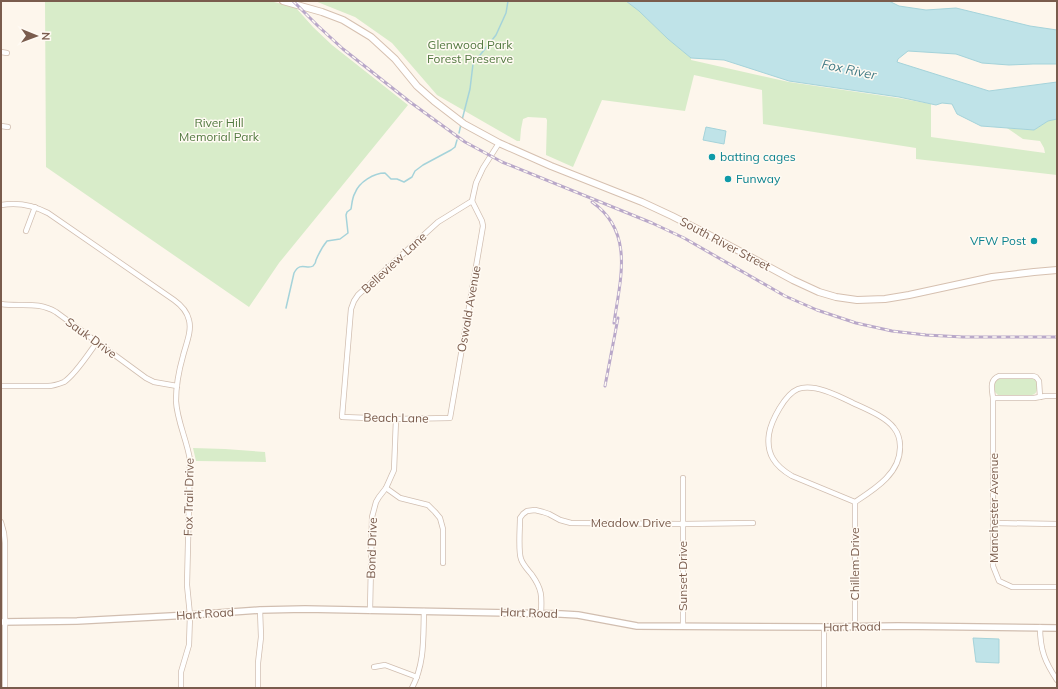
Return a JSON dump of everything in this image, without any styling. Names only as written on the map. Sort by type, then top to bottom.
[{"type":"main road","name":"South River Street","points":[[283,1],[322,12],[343,20],[371,37],[395,59],[417,86],[464,124],[551,166],[649,206],[712,236],[754,260],[806,287],[819,292],[836,297],[857,300],[885,299],[992,277],[1057,270]]},
{"type":"street","points":[[1,52],[7,53]]},
{"type":"street","points":[[1,126],[8,126]]},
{"type":"street","points":[[472,202],[476,183],[483,168],[499,142]]},
{"type":"street","name":"Belleview Lane","points":[[342,417],[351,309],[354,301],[358,295],[438,222],[472,202]]},
{"type":"street","name":"Oswald Avenue","points":[[450,418],[483,226],[472,202]]},
{"type":"street","name":"Fox Trail Drive","points":[[1,204],[23,204],[35,207],[55,218],[174,300],[183,308],[189,320],[189,333],[176,386],[178,417],[189,449],[190,460],[187,585],[190,615],[189,645],[181,672],[181,688]]},
{"type":"street","points":[[26,231],[35,207]]},
{"type":"street","name":"Sauk Drive","points":[[1,304],[37,305],[48,307],[146,378],[154,382],[176,386]]},
{"type":"street","points":[[1,386],[54,386],[64,382],[72,375],[97,342]]},
{"type":"street","name":"Manchester Avenue","points":[[1040,397],[1040,383],[1036,377],[1033,376],[999,376],[994,378],[992,382],[994,398],[993,566],[999,581],[1012,587],[1057,587]]},
{"type":"street","points":[[806,387],[833,393],[878,416],[894,428],[900,442],[899,459],[894,469],[887,478],[855,502],[792,476],[782,470],[775,463],[768,444],[771,425],[784,402],[793,392],[798,389],[806,387]]},
{"type":"street","points":[[994,398],[1034,398],[1057,396]]},
{"type":"street","name":"Beach Lane","points":[[342,417],[450,418]]},
{"type":"street","name":"Bond Drive","points":[[370,611],[372,518],[376,502],[386,488],[394,470],[396,418]]},
{"type":"street","name":"Sunset Drive","points":[[683,478],[683,626]]},
{"type":"street","points":[[386,488],[400,498],[428,505],[436,512],[440,518],[443,529],[442,563]]},
{"type":"street","name":"Chillem Drive","points":[[854,627],[855,502]]},
{"type":"street","name":"Meadow Drive","points":[[541,613],[542,596],[540,588],[520,556],[520,518],[522,514],[527,511],[534,510],[543,512],[565,522],[683,524],[753,523]]},
{"type":"street","points":[[1,522],[5,543],[3,577],[5,688]]},
{"type":"street","points":[[994,523],[1057,524]]},
{"type":"street","name":"Hart Road","points":[[3,622],[77,621],[260,610],[305,609],[541,613],[578,616],[637,626],[898,626],[1057,628]]},
{"type":"street","points":[[258,688],[258,663],[261,637],[260,610]]},
{"type":"street","points":[[412,688],[417,677],[423,655],[424,611]]},
{"type":"street","points":[[824,627],[824,688]]},
{"type":"street","points":[[1040,628],[1041,646],[1045,660],[1057,680]]},
{"type":"street","points":[[374,666],[385,665],[417,677]]},
{"type":"green space","name":"River Hill Memorial Park","points":[[45,1],[270,1],[294,7],[332,45],[408,105],[279,263],[249,307],[46,167]]},
{"type":"green space","name":"Glenwood Park Forest Preserve","points":[[315,1],[626,1],[691,58],[691,60],[789,82],[931,104],[931,137],[1045,153],[1040,141],[1023,139],[1007,128],[1034,130],[1048,121],[1057,119],[1057,175],[916,159],[916,148],[763,124],[762,90],[694,75],[685,111],[602,100],[573,167],[546,155],[546,118],[528,117],[523,119],[520,141],[517,141],[437,95],[392,43],[355,17]]},
{"type":"green space","points":[[999,379],[1034,379],[1037,383],[1037,390],[1032,395],[998,395],[995,392],[994,386],[995,382]]},
{"type":"green space","points":[[193,448],[265,452],[266,462],[196,461]]},
{"type":"water","name":"Fox River","points":[[626,1],[889,1],[899,6],[926,10],[956,8],[1030,26],[1057,30],[1057,64],[1009,65],[982,63],[956,54],[908,51],[898,59],[897,62],[989,91],[1057,82],[1057,119],[1048,121],[1034,130],[981,126],[957,114],[952,104],[942,103],[936,105],[899,97],[789,81],[724,60],[691,58]]},
{"type":"water","points":[[706,127],[726,131],[724,144],[703,140]]},
{"type":"water","points":[[973,638],[999,639],[999,663],[976,662]]},
{"type":"waterway","points":[[462,120],[470,89],[473,64],[496,35],[506,13],[508,1]]},
{"type":"waterway","points":[[459,133],[461,124]]},
{"type":"waterway","points":[[286,308],[296,269],[299,267],[313,266],[327,241],[340,239],[348,233],[346,215],[351,209],[353,197],[357,189],[363,182],[372,176],[381,173],[385,173],[391,179],[397,179],[404,182],[412,177],[415,171],[423,165],[455,147],[457,140]]},
{"type":"railway","points":[[293,1],[343,49],[410,102],[465,142],[502,162],[652,223],[684,238],[785,296],[817,310],[856,323],[892,331],[963,337],[1057,337]]},
{"type":"railway","points":[[592,202],[606,214],[614,228],[619,242],[621,274],[614,323]]},
{"type":"railway","points":[[605,386],[618,318]]},
{"type":"place","name":"batting cages","points":[[712,157]]},
{"type":"place","name":"Funway","points":[[728,179]]},
{"type":"place","name":"VFW Post","points":[[1034,241]]}]
